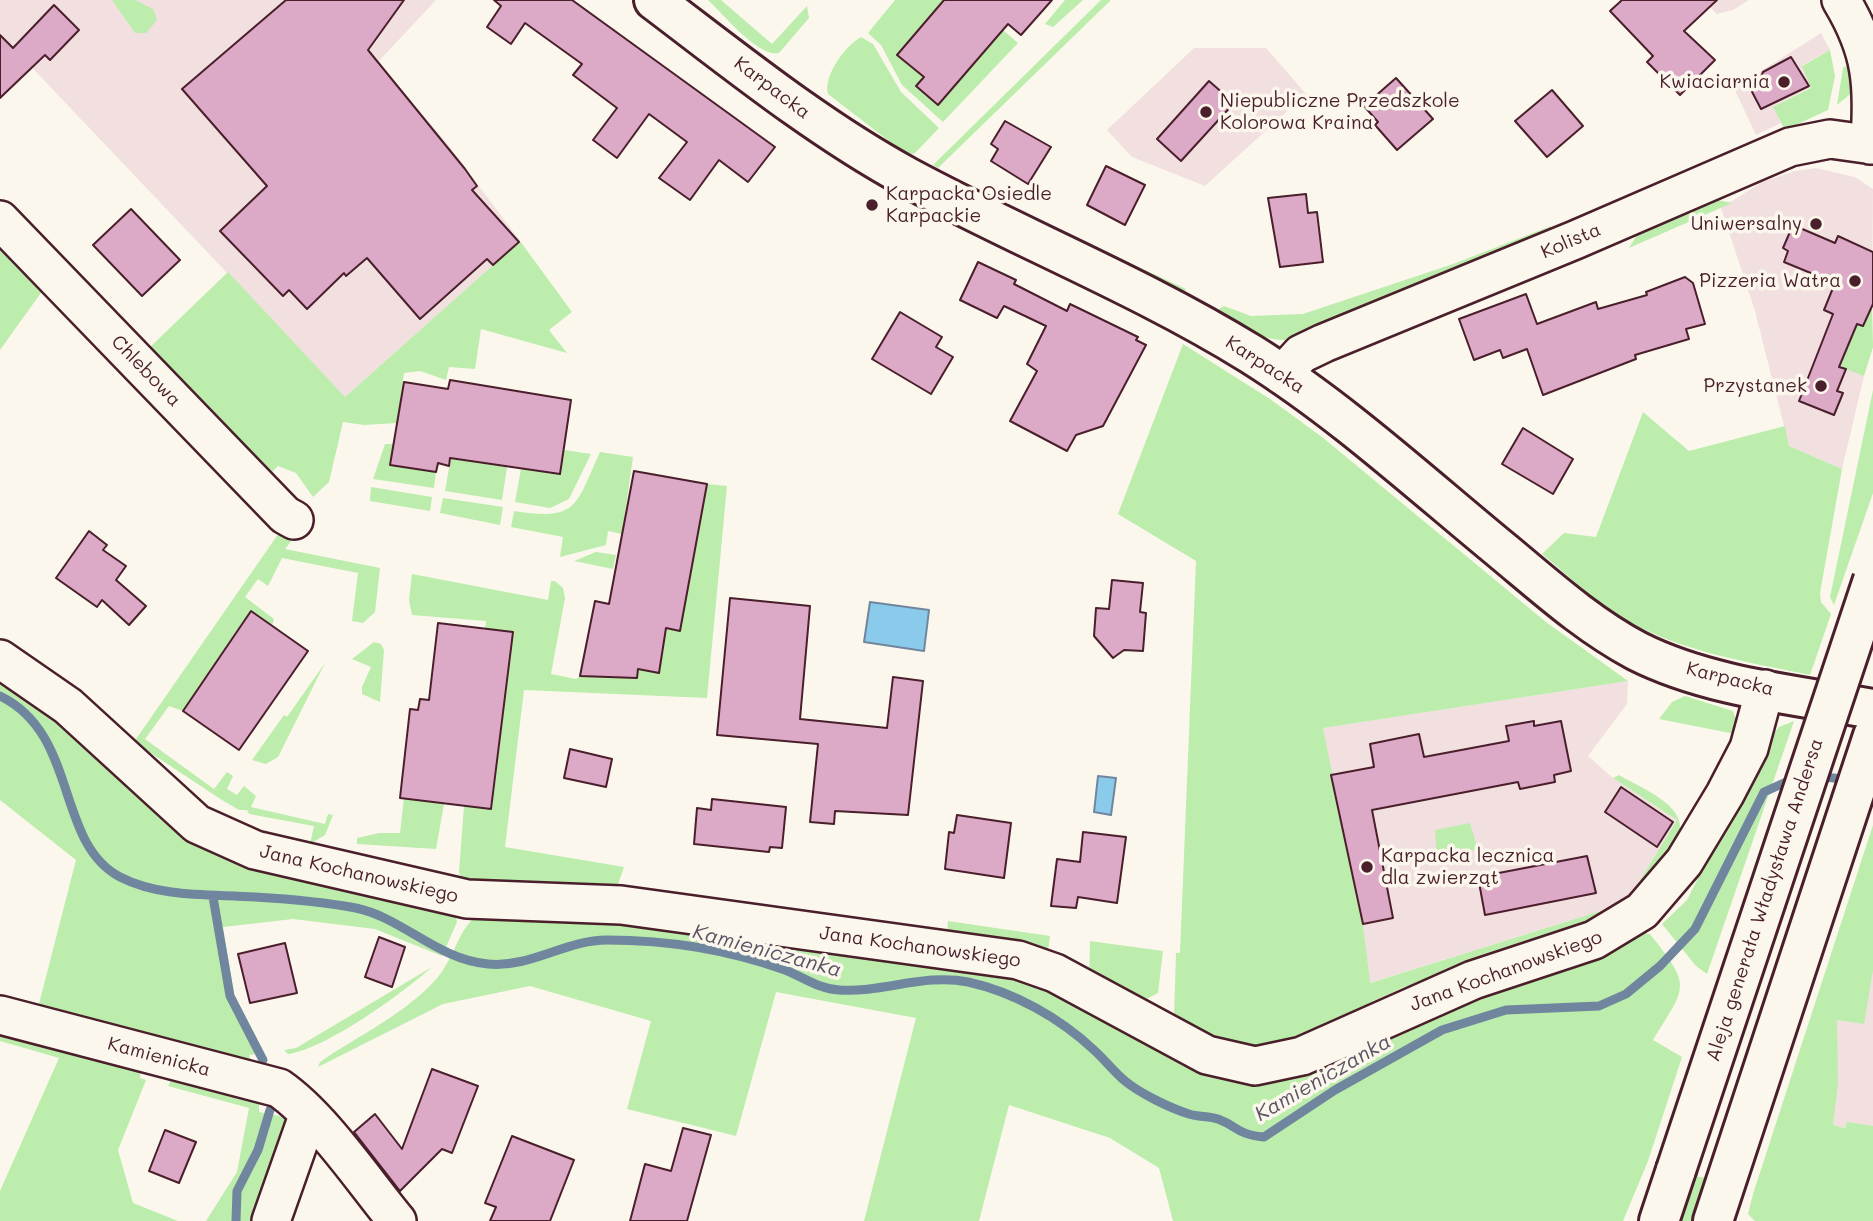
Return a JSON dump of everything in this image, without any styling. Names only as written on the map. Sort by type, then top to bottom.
[{"type":"street","name":"Karpacka","points":[[654,0],[808,116],[875,159],[962,206],[1182,314],[1282,375],[1333,411],[1553,593],[1612,636],[1664,663],[1765,689],[1873,709]]},
{"type":"street","points":[[1841,0],[1861,33],[1869,56],[1873,96],[1872,145]]},
{"type":"street","name":"Kolista","points":[[1282,375],[1301,354],[1324,342],[1575,240],[1790,147],[1830,139],[1872,145]]},
{"type":"street","name":"Chlebowa","points":[[0,220],[285,515],[294,520]]},
{"type":"street","name":"Aleja generała Władysława Andersa","points":[[1659,1221],[1873,580]]},
{"type":"street","name":"Jana Kochanowskiego","points":[[0,659],[68,706],[197,824],[255,850],[467,899],[621,905],[1018,960],[1055,973],[1207,1055],[1255,1066],[1302,1056],[1473,980],[1594,940],[1642,911],[1684,862],[1725,794],[1749,748],[1765,689]]},
{"type":"street","points":[[1713,1221],[1873,736]]},
{"type":"street","name":"Kamienicka","points":[[0,1015],[279,1088],[292,1097],[342,1153],[397,1221]]},
{"type":"street","points":[[271,1221],[308,1116]]},
{"type":"shaded area","points":[[0,0],[436,0],[378,62],[449,146],[520,241],[345,397],[0,34]]},
{"type":"shaded area","points":[[1668,0],[1749,0],[1733,10],[1717,14],[1710,7]]},
{"type":"shaded area","points":[[1821,33],[1830,50],[1802,65],[1811,87],[1774,107],[1781,123],[1756,135],[1734,88]]},
{"type":"shaded area","name":"Niepubliczne Przedszkole Kolorowa Kraina","points":[[1194,48],[1266,48],[1306,94],[1205,186],[1132,157],[1107,130]]},
{"type":"shaded area","points":[[1816,168],[1855,177],[1873,189],[1872,305],[1846,369],[1864,376],[1842,469],[1789,446],[1755,311],[1721,208],[1762,182],[1795,171]]},
{"type":"shaded area","points":[[1628,681],[1627,704],[1588,756],[1613,778],[1677,820],[1626,903],[1369,983],[1363,924],[1322,728]]},
{"type":"shaded area","points":[[1873,890],[1873,1133],[1826,1124],[1829,1017]]},
{"type":"green space","points":[[112,0],[135,0],[153,9],[157,20],[146,33],[135,33]]},
{"type":"green space","points":[[708,0],[721,0],[772,44],[807,6],[809,18],[779,53],[771,53],[752,42]]},
{"type":"green space","points":[[895,0],[944,0],[898,54],[924,77],[916,86],[938,105],[1003,30],[1018,43],[943,122],[902,85],[881,45],[868,33]]},
{"type":"green space","points":[[1065,0],[1083,0],[1053,27],[1045,24]]},
{"type":"green space","points":[[1101,0],[1111,0],[938,168],[933,165]]},
{"type":"green space","points":[[861,37],[873,44],[901,92],[939,128],[914,154],[902,151],[828,94],[827,87],[832,70],[848,47]]},
{"type":"green space","points":[[1830,50],[1835,76],[1828,110],[1785,130],[1773,107],[1811,88],[1802,66]]},
{"type":"green space","points":[[1853,61],[1853,92],[1837,105],[1843,68]]},
{"type":"green space","points":[[1718,200],[1732,203],[1629,248],[1637,235]]},
{"type":"green space","points":[[1048,225],[1186,289],[1179,297],[1045,231]]},
{"type":"green space","points":[[1551,226],[1549,233],[1294,339],[1264,337],[1216,316],[1216,311],[1224,306],[1251,316],[1303,314],[1453,264]]},
{"type":"green space","points":[[520,241],[572,312],[549,330],[567,353],[481,329],[475,369],[449,367],[446,380],[420,371],[404,373],[397,423],[364,425],[343,422],[329,482],[313,497],[296,473],[278,466],[270,474],[147,350],[228,272],[345,397]]},
{"type":"green space","points":[[0,247],[43,290],[0,350]]},
{"type":"green space","points":[[1872,305],[1873,347],[1864,376],[1840,367],[1857,324],[1864,326]]},
{"type":"green space","points":[[1183,344],[1270,399],[1322,437],[1546,622],[1628,681],[1323,728],[1363,924],[1370,983],[1626,903],[1677,820],[1613,778],[1619,775],[1662,800],[1678,817],[1680,827],[1678,838],[1623,910],[1529,950],[1404,987],[1371,1002],[1331,1028],[1271,1049],[1215,1044],[1174,1018],[1176,953],[1180,953],[1196,561],[1118,514]]},
{"type":"green space","points":[[1873,390],[1873,493],[1834,605],[1830,597]]},
{"type":"green space","points":[[1643,412],[1689,451],[1785,426],[1789,446],[1842,469],[1820,593],[1821,602],[1831,614],[1810,675],[1716,655],[1647,631],[1604,606],[1542,554],[1564,533],[1596,537]]},
{"type":"green space","points":[[385,444],[394,444],[391,465],[436,472],[434,488],[373,479]]},
{"type":"green space","points":[[564,450],[591,454],[569,499],[550,508],[515,502],[521,469],[560,474]]},
{"type":"green space","points":[[600,452],[633,457],[622,534],[608,531],[606,545],[560,557],[563,537],[511,527],[514,511],[551,514],[572,505],[579,497]]},
{"type":"green space","points":[[451,457],[507,467],[502,500],[445,491]]},
{"type":"green space","points":[[707,484],[727,486],[707,698],[524,690],[505,847],[624,867],[615,893],[462,881],[459,872],[464,806],[492,809],[513,633],[485,629],[486,621],[412,615],[409,600],[412,574],[548,600],[551,581],[555,581],[563,588],[565,598],[551,674],[576,679],[580,676],[636,678],[638,669],[658,673],[666,628],[680,630]]},
{"type":"green space","points":[[371,487],[432,497],[430,511],[370,501]]},
{"type":"green space","points":[[443,498],[503,507],[500,525],[440,513]]},
{"type":"green space","points":[[281,530],[298,532],[285,549],[380,568],[375,612],[363,623],[352,621],[358,573],[282,558],[268,586],[258,579],[245,597],[274,619],[272,626],[250,612],[183,711],[169,706],[145,739],[214,789],[227,772],[233,776],[227,789],[237,795],[244,786],[256,796],[251,807],[325,824],[328,814],[333,815],[325,835],[310,844],[314,826],[239,810],[134,742]]},
{"type":"green space","points":[[596,552],[616,555],[613,569],[574,561]]},
{"type":"green space","points":[[374,642],[381,644],[384,650],[380,702],[362,694],[362,687],[371,667],[352,659]]},
{"type":"green space","points":[[325,663],[278,757],[266,764],[252,760],[284,715],[287,717]]},
{"type":"green space","points":[[0,670],[164,810],[455,913],[457,922],[442,956],[375,929],[293,919],[223,927],[234,994],[262,1053],[249,1055],[251,1062],[0,1002],[0,994],[39,1004],[76,860],[0,800]]},
{"type":"green space","points":[[1685,696],[1733,711],[1737,723],[1735,734],[1659,719],[1672,702]]},
{"type":"green space","points":[[1794,721],[1707,974],[1696,966],[1662,924],[1687,900],[1769,738],[1779,727]]},
{"type":"green space","points":[[404,798],[444,804],[436,849],[357,844],[357,838],[379,833],[400,833]]},
{"type":"green space","points":[[1470,823],[1477,847],[1440,859],[1437,857],[1435,830]]},
{"type":"green space","points":[[1873,825],[1873,970],[1864,1024],[1837,1020],[1838,1083],[1833,1125],[1845,1128],[1847,1122],[1873,1126],[1873,1221],[1755,1221],[1748,1214],[1753,1194]]},
{"type":"green space","points":[[479,914],[621,918],[1010,967],[1206,1068],[1372,1034],[1640,933],[1650,934],[1673,965],[1680,986],[1673,1008],[1653,1040],[1682,1057],[1648,1161],[1623,1221],[1173,1221],[1159,1168],[1110,1138],[1009,1105],[979,1221],[864,1221],[916,1018],[776,992],[736,1136],[627,1109],[651,1021],[530,986],[443,1004],[318,1067],[320,1062],[397,1013],[425,990],[444,969],[466,927]]},
{"type":"green space","points":[[948,921],[1050,936],[1047,958],[947,934]]},
{"type":"green space","points":[[1090,941],[1163,951],[1158,993],[1143,1001],[1089,981]]},
{"type":"green space","points":[[432,967],[384,1005],[343,1031],[304,1050],[288,1054],[284,1050],[296,1048]]},
{"type":"green space","points":[[0,1027],[141,1065],[140,1078],[146,1080],[118,1150],[133,1203],[178,1221],[0,1221],[0,1191],[59,1058],[0,1041]]},
{"type":"green space","points":[[173,1076],[259,1100],[259,1112],[284,1117],[288,1122],[260,1221],[206,1221],[237,1172],[249,1108],[168,1086]]},
{"type":"green space","points":[[1694,1176],[1708,1178],[1694,1221],[1678,1221]]},
{"type":"water","points":[[870,602],[929,610],[924,651],[864,642]]},
{"type":"water","points":[[1098,776],[1116,778],[1111,815],[1094,812]]},
{"type":"building","points":[[286,0],[404,0],[368,50],[465,169],[477,186],[472,190],[519,242],[493,265],[487,259],[420,319],[367,258],[346,276],[344,273],[307,309],[289,290],[283,296],[220,231],[267,186],[182,89]]},
{"type":"building","points":[[494,0],[572,0],[775,147],[748,182],[719,160],[690,200],[659,178],[687,142],[649,114],[617,158],[593,140],[617,108],[573,75],[582,64],[525,23],[511,44],[487,27],[501,6]]},
{"type":"building","points":[[944,0],[1052,0],[1021,35],[1008,24],[938,105],[916,86],[924,77],[897,55]]},
{"type":"building","points":[[1622,0],[1717,0],[1684,31],[1715,60],[1680,95],[1647,62],[1653,56],[1610,11]]},
{"type":"building","points":[[54,5],[79,30],[50,60],[45,55],[0,98],[0,35],[13,48]]},
{"type":"building","name":"Kwiaciarnia","points":[[1791,57],[1809,86],[1761,109],[1750,88],[1758,84],[1763,72]]},
{"type":"building","points":[[1396,78],[1433,119],[1397,150],[1375,125],[1378,122],[1364,106]]},
{"type":"building","points":[[1209,81],[1234,103],[1181,161],[1157,139]]},
{"type":"building","points":[[1552,90],[1583,126],[1547,157],[1515,121]]},
{"type":"building","points":[[1005,121],[1051,147],[1028,184],[991,161],[998,149],[991,144]]},
{"type":"building","points":[[1106,166],[1145,185],[1125,225],[1087,205]]},
{"type":"building","points":[[1306,194],[1308,213],[1317,212],[1323,262],[1280,267],[1268,198]]},
{"type":"building","points":[[131,209],[180,260],[142,296],[93,245]]},
{"type":"building","points":[[1793,225],[1835,243],[1838,236],[1873,252],[1873,304],[1863,326],[1857,324],[1839,367],[1846,369],[1837,391],[1843,393],[1834,415],[1799,401],[1833,314],[1824,310],[1835,283],[1784,262],[1788,251],[1783,248]]},
{"type":"building","points":[[978,262],[1016,280],[1014,284],[1067,311],[1070,304],[1138,337],[1136,340],[1146,345],[1103,426],[1076,435],[1067,451],[1010,421],[1037,371],[1027,364],[1046,326],[1004,306],[997,318],[960,300]]},
{"type":"building","points":[[1685,277],[1693,283],[1705,324],[1686,329],[1689,339],[1635,355],[1636,359],[1543,395],[1527,349],[1503,358],[1500,350],[1474,360],[1459,319],[1526,294],[1537,324],[1596,302],[1598,309],[1647,295],[1646,292]]},
{"type":"building","points":[[900,312],[942,337],[936,347],[953,357],[931,394],[872,359]]},
{"type":"building","points":[[450,380],[571,400],[560,474],[450,458],[449,466],[438,463],[436,472],[390,465],[404,382],[448,389]]},
{"type":"building","points":[[1523,428],[1573,459],[1553,494],[1502,464]]},
{"type":"building","points":[[634,471],[707,484],[680,631],[666,628],[659,673],[638,669],[637,678],[580,676],[595,601],[609,604]]},
{"type":"building","points":[[89,531],[107,545],[103,550],[126,566],[116,580],[146,606],[129,625],[102,600],[97,607],[56,578]]},
{"type":"building","points":[[1112,580],[1143,583],[1140,612],[1146,613],[1143,651],[1124,650],[1113,658],[1094,636],[1096,608],[1109,609]]},
{"type":"building","points":[[730,598],[810,606],[800,719],[887,728],[893,677],[923,681],[908,815],[835,811],[834,824],[810,822],[818,744],[717,735]]},
{"type":"building","points":[[251,611],[308,651],[239,750],[183,711]]},
{"type":"building","points":[[438,623],[513,632],[491,809],[400,798],[410,709],[418,710],[420,699],[429,700]]},
{"type":"building","name":"Karpacka lecznica dla zwierząt","points":[[1534,721],[1534,726],[1561,721],[1571,771],[1554,775],[1555,782],[1520,789],[1518,782],[1372,810],[1393,918],[1363,924],[1331,775],[1374,767],[1370,744],[1419,734],[1424,757],[1509,741],[1506,726]]},
{"type":"building","points":[[570,749],[612,759],[606,787],[564,778]]},
{"type":"building","points":[[1621,787],[1673,822],[1657,847],[1605,812]]},
{"type":"building","points":[[712,799],[786,807],[782,848],[770,847],[769,852],[694,844],[697,808],[711,810]]},
{"type":"building","points":[[957,815],[1011,823],[1004,878],[945,869],[949,832],[954,833]]},
{"type":"building","points":[[1083,832],[1126,837],[1117,903],[1078,897],[1076,908],[1051,906],[1057,859],[1080,862]]},
{"type":"building","points":[[1587,856],[1596,893],[1485,915],[1478,877]]},
{"type":"building","points":[[379,937],[405,947],[392,987],[365,977]]},
{"type":"building","points":[[285,943],[297,993],[250,1003],[238,954]]},
{"type":"building","points":[[432,1069],[478,1086],[452,1153],[442,1149],[400,1191],[354,1132],[375,1114],[402,1149]]},
{"type":"building","points":[[683,1128],[711,1135],[687,1221],[630,1221],[645,1164],[671,1171]]},
{"type":"building","points":[[165,1130],[196,1142],[179,1183],[149,1171]]},
{"type":"building","points":[[512,1136],[574,1160],[550,1221],[490,1221],[496,1207],[485,1203]]},
{"type":"waterway","name":"Kamieniczanka","points":[[0,696],[25,713],[43,736],[56,761],[85,840],[99,861],[120,877],[136,884],[186,894],[293,900],[356,908],[389,920],[453,955],[488,964],[519,962],[592,941],[629,940],[674,944],[742,957],[839,990],[871,989],[936,980],[968,982],[1019,999],[1051,1017],[1081,1038],[1125,1081],[1156,1100],[1189,1114],[1218,1119],[1243,1132],[1264,1137],[1335,1090],[1442,1030],[1506,1010],[1599,1006],[1626,994],[1660,966],[1695,929],[1764,792],[1795,778]]},
{"type":"waterway","name":"Kamieniczanka","points":[[1816,776],[1851,780]]},
{"type":"waterway","points":[[213,897],[230,996],[263,1060]]},
{"type":"waterway","points":[[236,1221],[237,1191],[258,1150],[270,1110]]},
{"type":"place","name":"Kwiaciarnia","points":[[1784,82]]},
{"type":"place","name":"Niepubliczne Przedszkole Kolorowa Kraina","points":[[1206,112]]},
{"type":"place","name":"Karpacka Osiedle Karpackie","points":[[872,205]]},
{"type":"place","name":"Uniwersalny","points":[[1816,224]]},
{"type":"place","name":"Pizzeria Watra","points":[[1855,281]]},
{"type":"place","name":"Przystanek","points":[[1821,386]]},
{"type":"place","name":"Karpacka lecznica dla zwierząt","points":[[1367,867]]}]
